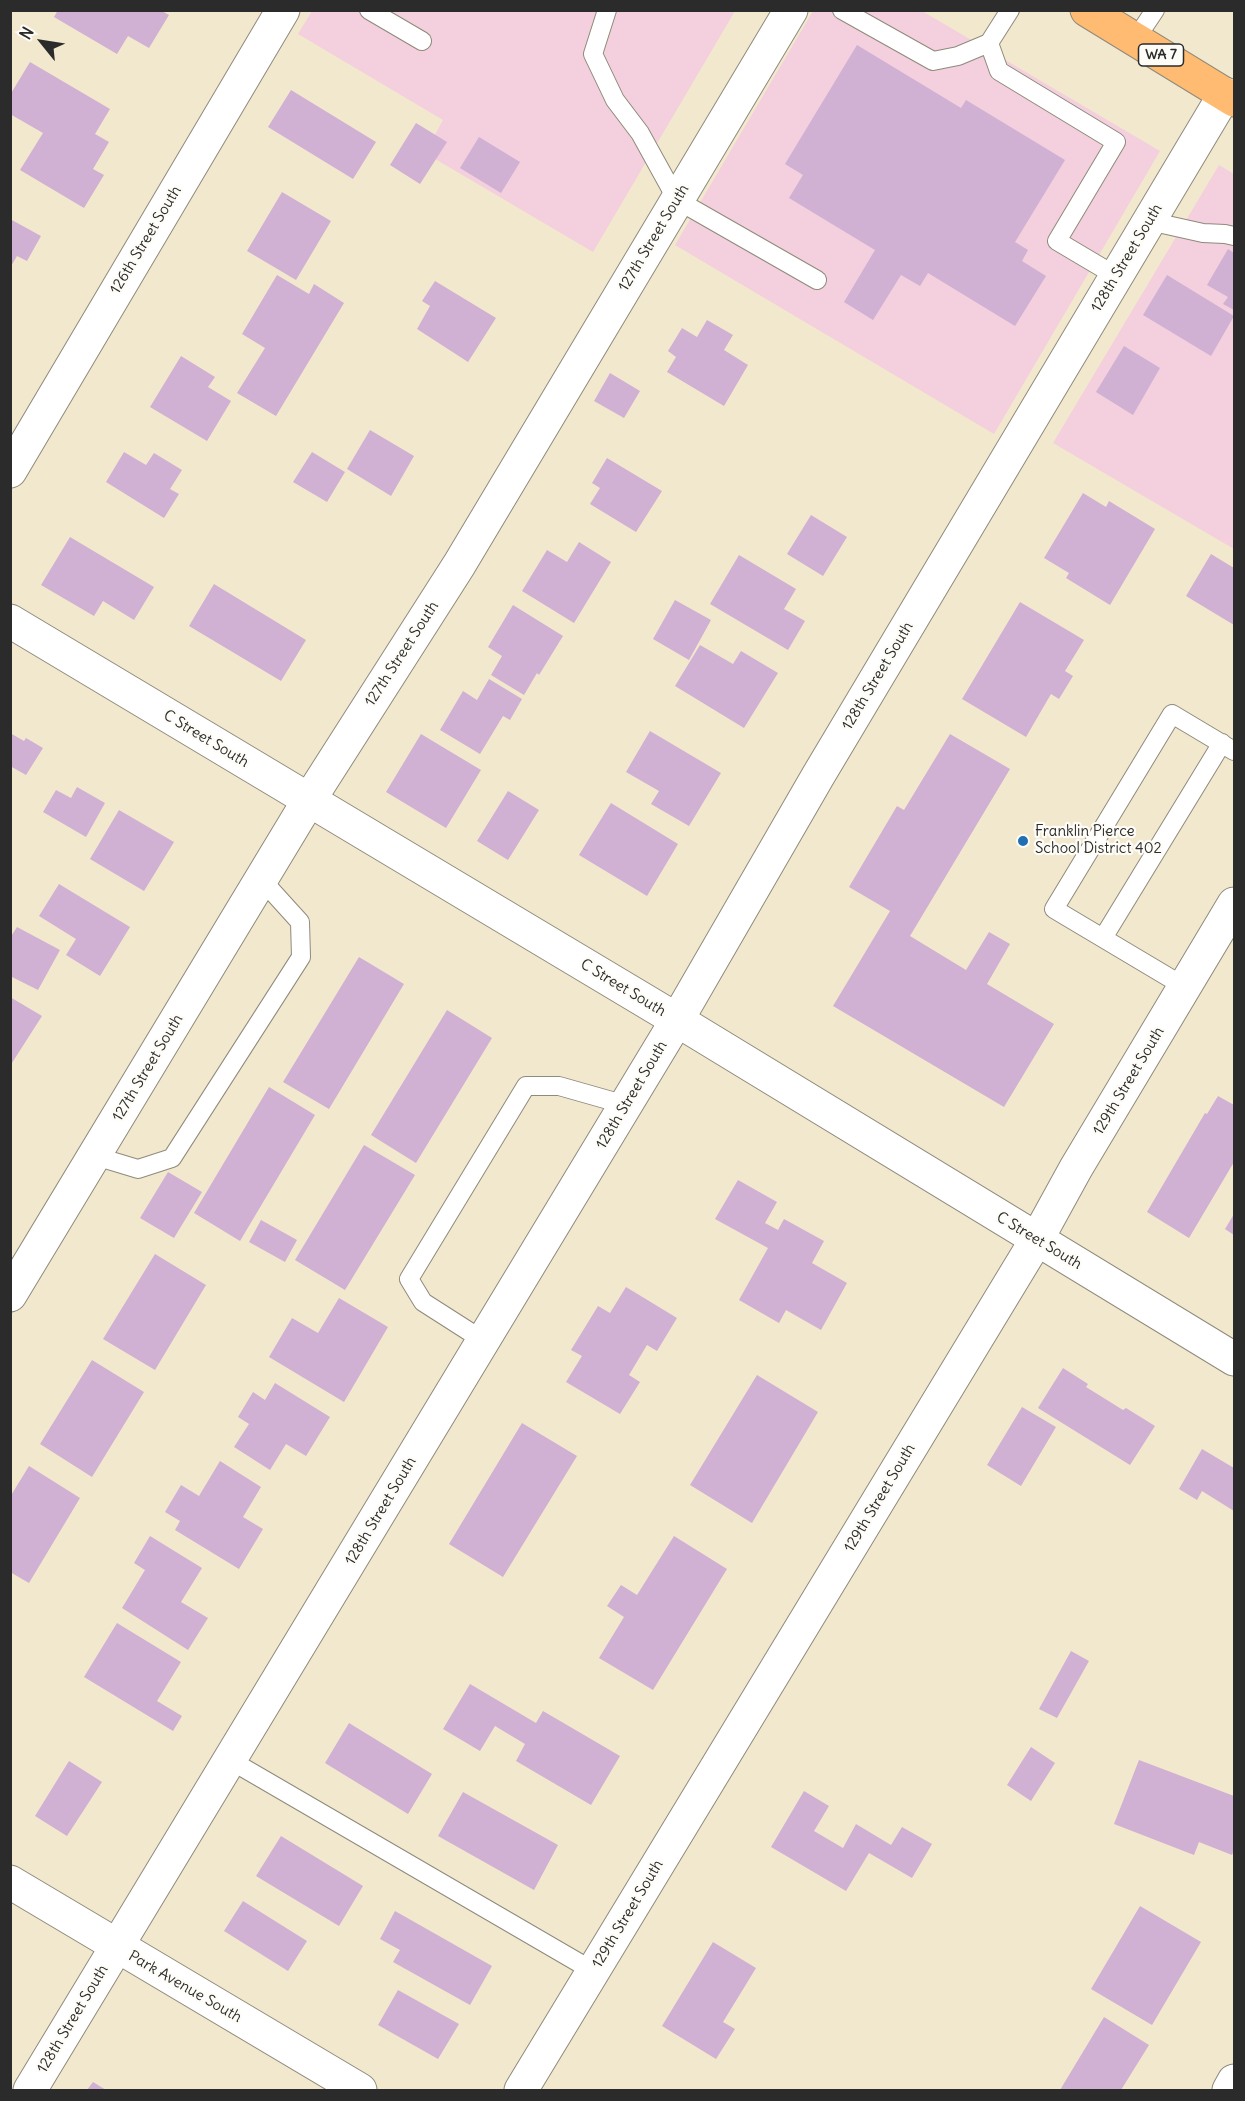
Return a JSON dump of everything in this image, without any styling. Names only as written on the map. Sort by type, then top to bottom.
[{"type":"main road","name":"WA 7","points":[[1087,10],[1135,40],[1231,92]]},
{"type":"street","name":"126th Street South","points":[[10,471],[283,10]]},
{"type":"street","name":"127th Street South","points":[[10,1295],[309,800],[459,565],[791,10]]},
{"type":"street","name":"128th Street South","points":[[30,2091],[677,1020],[818,776],[1149,221],[1231,92]]},
{"type":"street","name":"C Street South","points":[[10,621],[677,1020],[1234,1359]]},
{"type":"street","name":"129th Street South","points":[[521,2091],[1037,1239],[1076,1168],[1234,903]]},
{"type":"street","name":"Park Avenue South","points":[[10,1882],[360,2091]]},
{"type":"street","points":[[1229,2091],[1234,2081]]},
{"type":"lane","points":[[369,10],[422,41]]},
{"type":"lane","points":[[607,10],[593,54],[615,100],[640,133],[677,200],[817,280]]},
{"type":"lane","points":[[842,10],[933,61],[958,56],[989,44],[1010,10]]},
{"type":"lane","points":[[1135,40],[1155,10]]},
{"type":"lane","points":[[989,44],[999,72],[1116,142],[1057,241],[1116,276]]},
{"type":"lane","points":[[1149,221],[1203,233],[1234,236]]},
{"type":"lane","points":[[1103,938],[1228,747],[1172,714],[1054,909],[1185,987]]},
{"type":"lane","points":[[95,1156],[138,1169],[172,1158],[301,957],[300,922],[261,879]]},
{"type":"lane","points":[[484,1341],[423,1302],[409,1280],[526,1086],[559,1086],[626,1105]]},
{"type":"lane","points":[[230,1760],[593,1971]]},
{"type":"shaded area","points":[[312,11],[735,11],[593,252],[425,153],[443,120],[298,34]]},
{"type":"shaded area","points":[[813,11],[922,11],[1160,151],[994,434],[675,245]]},
{"type":"shaded area","points":[[1219,165],[1234,174],[1234,549],[1053,443]]},
{"type":"building","points":[[58,10],[160,10],[169,15],[149,48],[128,36],[117,54],[54,17]]},
{"type":"building","points":[[857,45],[961,108],[966,100],[1065,160],[1015,242],[1028,250],[1022,261],[1046,276],[1015,326],[928,273],[920,286],[901,275],[873,320],[844,302],[875,250],[789,198],[803,175],[785,164]]},
{"type":"building","points":[[30,62],[110,109],[95,134],[109,142],[93,169],[104,175],[84,208],[20,170],[43,133],[10,114],[10,95]]},
{"type":"building","points":[[291,90],[376,142],[353,179],[268,127]]},
{"type":"building","points":[[416,123],[447,142],[420,184],[390,165]]},
{"type":"building","points":[[479,137],[520,162],[501,193],[460,168]]},
{"type":"building","points":[[282,192],[331,221],[296,280],[247,251]]},
{"type":"building","points":[[10,219],[41,236],[27,261],[17,256],[10,268]]},
{"type":"building","points":[[1228,249],[1234,253],[1234,310],[1223,304],[1228,297],[1207,285]]},
{"type":"building","points":[[277,275],[309,294],[314,284],[344,303],[276,416],[237,393],[265,348],[242,334]]},
{"type":"building","points":[[1167,275],[1234,316],[1211,356],[1143,315]]},
{"type":"building","points":[[435,281],[496,318],[468,362],[417,329],[430,306],[422,301]]},
{"type":"building","points":[[707,320],[733,335],[724,350],[748,365],[724,406],[667,372],[676,357],[668,351],[682,328],[697,337]]},
{"type":"building","points":[[1124,346],[1160,368],[1133,415],[1096,392]]},
{"type":"building","points":[[181,356],[215,377],[208,387],[231,401],[207,441],[150,407]]},
{"type":"building","points":[[610,373],[640,391],[624,418],[594,401]]},
{"type":"building","points":[[370,430],[414,456],[391,496],[347,469]]},
{"type":"building","points":[[124,452],[146,465],[154,453],[182,470],[170,489],[179,494],[164,518],[106,482]]},
{"type":"building","points":[[312,452],[345,472],[327,502],[293,482]]},
{"type":"building","points":[[607,458],[662,491],[636,532],[590,504],[600,488],[592,483]]},
{"type":"building","points":[[1083,493],[1106,507],[1109,501],[1155,529],[1110,605],[1066,578],[1069,573],[1044,558]]},
{"type":"building","points":[[811,515],[847,537],[823,576],[787,554]]},
{"type":"building","points":[[70,537],[154,587],[134,620],[103,601],[94,616],[41,585]]},
{"type":"building","points":[[579,542],[611,562],[574,623],[522,591],[547,550],[567,562]]},
{"type":"building","points":[[1211,554],[1234,568],[1234,625],[1186,596]]},
{"type":"building","points":[[739,555],[796,589],[784,609],[805,621],[788,650],[710,604]]},
{"type":"building","points":[[214,584],[306,640],[281,681],[189,626]]},
{"type":"building","points":[[675,600],[711,620],[689,660],[653,639]]},
{"type":"building","points":[[1020,602],[1084,640],[1065,671],[1073,676],[1059,699],[1051,694],[1026,737],[962,699]]},
{"type":"building","points":[[513,605],[563,636],[524,695],[491,675],[502,656],[488,647]]},
{"type":"building","points":[[700,645],[733,664],[741,651],[778,673],[744,728],[675,686]]},
{"type":"building","points":[[489,679],[522,699],[510,720],[503,716],[480,754],[440,730],[463,691],[477,700]]},
{"type":"building","points":[[650,731],[721,773],[689,826],[651,804],[659,791],[626,772]]},
{"type":"building","points":[[10,733],[24,741],[26,738],[43,748],[26,775],[10,766]]},
{"type":"building","points":[[421,734],[481,770],[446,828],[386,792]]},
{"type":"building","points":[[950,734],[1010,769],[910,936],[966,970],[989,932],[1010,944],[987,984],[1054,1024],[1004,1107],[833,1006],[890,911],[849,887],[897,806],[904,810]]},
{"type":"building","points":[[77,787],[105,803],[86,837],[43,812],[56,790],[71,798]]},
{"type":"building","points":[[508,791],[539,810],[508,860],[477,841]]},
{"type":"building","points":[[611,803],[678,844],[647,896],[579,855]]},
{"type":"building","points":[[119,810],[174,842],[144,891],[90,859]]},
{"type":"building","points":[[59,884],[130,927],[100,976],[66,955],[76,939],[39,916]]},
{"type":"building","points":[[17,927],[60,950],[38,990],[10,976],[10,938]]},
{"type":"building","points":[[359,957],[404,984],[329,1109],[283,1082]]},
{"type":"building","points":[[10,997],[42,1016],[10,1066]]},
{"type":"building","points":[[447,1010],[492,1038],[416,1163],[371,1135]]},
{"type":"building","points":[[269,1087],[315,1115],[240,1241],[194,1213]]},
{"type":"building","points":[[1218,1096],[1234,1105],[1234,1162],[1189,1238],[1147,1212],[1205,1113],[1207,1114]]},
{"type":"building","points":[[364,1145],[415,1175],[345,1290],[295,1260]]},
{"type":"building","points":[[168,1172],[202,1192],[174,1238],[140,1218]]},
{"type":"building","points":[[738,1180],[777,1202],[765,1223],[778,1230],[784,1219],[824,1241],[812,1263],[847,1283],[821,1330],[786,1310],[779,1323],[739,1300],[768,1248],[715,1219]]},
{"type":"building","points":[[1234,1214],[1234,1235],[1225,1229]]},
{"type":"building","points":[[261,1220],[297,1240],[285,1262],[249,1242]]},
{"type":"building","points":[[155,1254],[206,1285],[155,1370],[103,1339]]},
{"type":"building","points":[[626,1287],[677,1318],[657,1351],[647,1345],[629,1375],[640,1382],[620,1414],[566,1382],[582,1356],[571,1350],[598,1306],[610,1313]]},
{"type":"building","points":[[339,1298],[388,1327],[344,1402],[269,1357],[292,1318],[318,1333]]},
{"type":"building","points":[[92,1360],[144,1392],[92,1477],[40,1444]]},
{"type":"building","points":[[1063,1368],[1088,1384],[1086,1387],[1123,1410],[1126,1408],[1155,1426],[1130,1465],[1038,1408]]},
{"type":"building","points":[[757,1375],[818,1412],[752,1523],[690,1485]]},
{"type":"building","points":[[275,1383],[330,1417],[306,1456],[286,1444],[270,1470],[234,1447],[249,1424],[238,1417],[253,1392],[265,1400]]},
{"type":"building","points":[[1022,1407],[1056,1427],[1021,1486],[987,1465]]},
{"type":"building","points":[[522,1423],[577,1456],[503,1577],[449,1544]]},
{"type":"building","points":[[1202,1449],[1234,1468],[1234,1511],[1202,1491],[1197,1500],[1179,1489]]},
{"type":"building","points":[[220,1461],[261,1487],[243,1517],[263,1529],[239,1569],[175,1530],[180,1521],[165,1512],[181,1485],[199,1496]]},
{"type":"building","points":[[29,1466],[80,1498],[29,1583],[10,1572],[10,1497]]},
{"type":"building","points":[[150,1536],[202,1568],[181,1602],[208,1618],[188,1650],[122,1608],[145,1570],[134,1563]]},
{"type":"building","points":[[674,1536],[727,1569],[653,1690],[599,1658],[624,1617],[607,1606],[621,1585],[637,1595]]},
{"type":"building","points":[[117,1623],[181,1662],[157,1701],[182,1716],[173,1731],[84,1677]]},
{"type":"building","points":[[1071,1651],[1089,1661],[1057,1718],[1039,1709]]},
{"type":"building","points":[[470,1684],[536,1723],[543,1711],[620,1756],[591,1805],[516,1761],[525,1744],[495,1726],[480,1751],[443,1729]]},
{"type":"building","points":[[349,1723],[432,1774],[408,1814],[325,1763]]},
{"type":"building","points":[[1031,1747],[1055,1763],[1031,1801],[1007,1785]]},
{"type":"building","points":[[1139,1760],[1234,1796],[1234,1850],[1232,1855],[1199,1842],[1194,1855],[1114,1824]]},
{"type":"building","points":[[69,1761],[102,1782],[67,1836],[35,1816]]},
{"type":"building","points":[[804,1791],[829,1806],[814,1831],[843,1848],[856,1824],[891,1845],[902,1827],[932,1844],[912,1878],[869,1853],[846,1891],[771,1847]]},
{"type":"building","points":[[463,1792],[558,1845],[534,1890],[438,1836]]},
{"type":"building","points":[[281,1836],[363,1886],[339,1926],[256,1876]]},
{"type":"building","points":[[243,1901],[307,1941],[288,1971],[224,1931]]},
{"type":"building","points":[[1140,1906],[1201,1942],[1152,2025],[1091,1989]]},
{"type":"building","points":[[395,1911],[492,1966],[470,2005],[393,1962],[400,1950],[380,1939]]},
{"type":"building","points":[[713,1942],[756,1968],[723,2022],[735,2029],[716,2059],[662,2026]]},
{"type":"building","points":[[398,1990],[459,2024],[438,2059],[378,2025]]},
{"type":"building","points":[[1104,2017],[1149,2045],[1121,2090],[1060,2090]]},
{"type":"building","points":[[93,2082],[106,2090],[87,2090]]},
{"type":"place","name":"Franklin Pierce School District 402","points":[[1023,841]]}]
